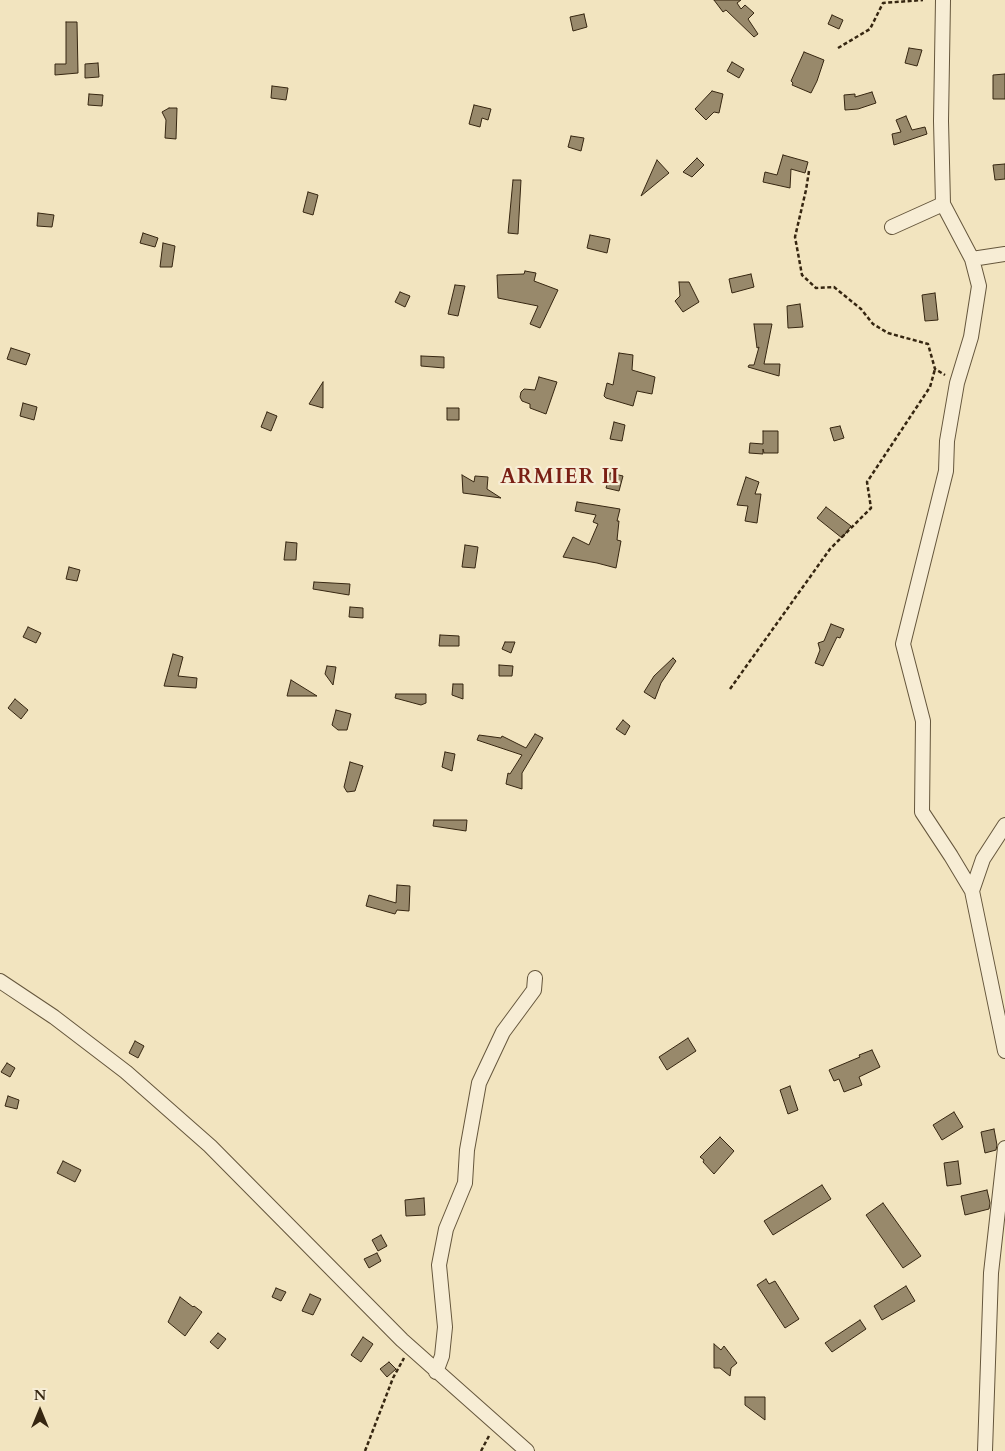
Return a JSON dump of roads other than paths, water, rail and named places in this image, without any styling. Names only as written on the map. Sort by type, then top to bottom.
[{"type":"street","points":[[943,0],[941,121],[943,204],[972,259],[979,286],[971,337],[957,383],[947,441],[946,471],[903,644],[923,721],[922,812],[972,891],[1005,1051]]},
{"type":"street","points":[[892,227],[943,204]]},
{"type":"street","points":[[972,259],[1005,254]]},
{"type":"street","points":[[972,891],[983,859],[1005,825]]},
{"type":"street","points":[[436,1372],[442,1356],[445,1327],[439,1265],[446,1229],[465,1183],[467,1150],[479,1083],[504,1032],[534,990],[535,978]]},
{"type":"street","points":[[0,980],[54,1017],[126,1072],[210,1146],[410,1348],[527,1451]]},
{"type":"street","points":[[985,1451],[991,1273],[1005,1148]]},
{"type":"district","name":"ARMIER II","points":[[560,478]]}]
